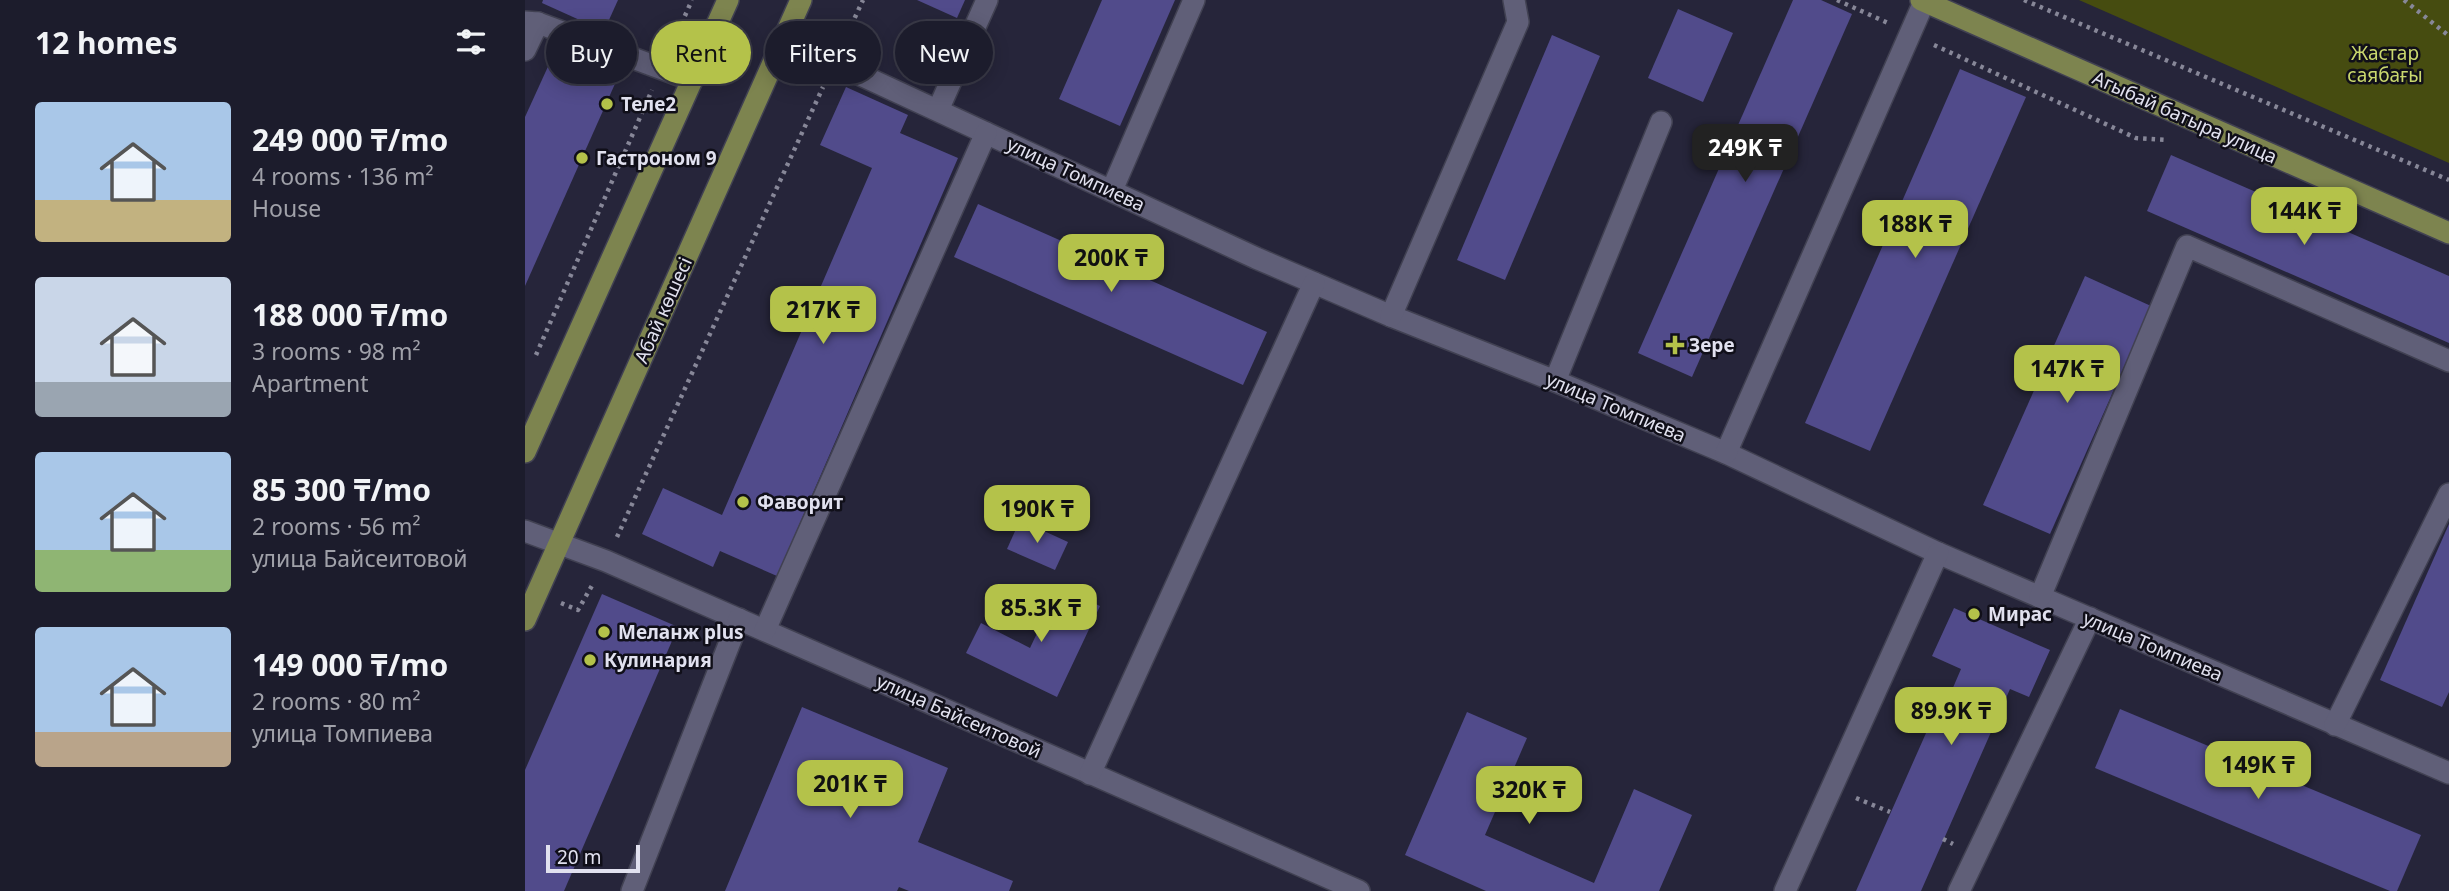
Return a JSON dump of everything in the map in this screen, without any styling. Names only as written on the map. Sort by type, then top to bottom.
[{"type":"main road","points":[[719,21],[728,0]]},
{"type":"main road","name":"Абай көшесі","points":[[791,21],[801,0]]},
{"type":"main road","name":"Агыбай батыра улица","points":[[1923,1],[2449,233]]},
{"type":"main road","name":"Абай көшесі","points":[[525,620],[765,79]]},
{"type":"main road","points":[[525,452],[690,84]]},
{"type":"street","points":[[938,110],[987,0]]},
{"type":"street","points":[[1112,190],[1194,0]]},
{"type":"street","points":[[1391,316],[1518,22],[1514,0]]},
{"type":"street","points":[[1726,453],[1923,1]]},
{"type":"street","points":[[525,50],[531,22],[651,65]]},
{"type":"street","name":"улица Томпиева","points":[[881,84],[1314,283],[1726,453],[1938,553],[2449,773]]},
{"type":"street","points":[[1555,381],[1661,122]]},
{"type":"street","points":[[765,630],[986,132]]},
{"type":"street","points":[[2040,597],[2187,246],[2449,361]]},
{"type":"street","points":[[1090,774],[1314,283]]},
{"type":"street","points":[[2335,725],[2449,494]]},
{"type":"street","name":"улица Байсеитовой","points":[[525,531],[606,561],[1359,891]]},
{"type":"street","points":[[1785,891],[1938,553]]},
{"type":"street","points":[[1959,891],[2089,618]]},
{"type":"street","points":[[632,891],[739,619]]},
{"type":"path","points":[[683,21],[692,0]]},
{"type":"path","points":[[853,21],[863,0]]},
{"type":"path","points":[[1837,0],[2136,138],[2177,140]]},
{"type":"path","points":[[2024,0],[2449,180]]},
{"type":"path","points":[[2404,0],[2449,36]]},
{"type":"path","points":[[536,356],[655,84]]},
{"type":"path","points":[[537,593],[578,610],[606,561],[824,84]]},
{"type":"path","points":[[1832,789],[1891,813]]},
{"type":"green space","name":"Жастар саябағы","points":[[2079,0],[2449,0],[2449,163]]},
{"type":"building","points":[[543,0],[618,0],[609,21],[582,21],[542,3]]},
{"type":"building","points":[[917,0],[965,0],[957,18]]},
{"type":"building","points":[[1102,0],[1175,0],[1120,126],[1059,99]]},
{"type":"building","points":[[1793,0],[1821,0],[1852,14],[1692,377],[1638,353]]},
{"type":"building","points":[[1678,9],[1733,33],[1703,102],[1648,78]]},
{"type":"building","points":[[1552,35],[1600,56],[1505,280],[1457,260]]},
{"type":"building","points":[[1960,69],[2026,97],[1870,451],[1805,423]]},
{"type":"building","points":[[546,71],[546,84],[615,84],[525,286],[525,117]]},
{"type":"building","points":[[846,87],[908,115],[900,133],[958,158],[777,576],[720,551],[713,567],[642,534],[663,488],[722,515],[872,168],[820,145]]},
{"type":"building","points":[[2171,155],[2449,276],[2449,343],[2147,211]]},
{"type":"building","points":[[978,204],[1267,332],[1243,385],[954,257]]},
{"type":"building","points":[[2085,276],[2151,306],[2050,534],[1983,505]]},
{"type":"building","points":[[1020,520],[1068,542],[1055,570],[1007,549]]},
{"type":"building","points":[[2449,524],[2449,692],[2442,707],[2380,680]]},
{"type":"building","points":[[1059,587],[1100,606],[1057,697],[966,653],[981,623],[1030,648]]},
{"type":"building","points":[[602,594],[678,627],[564,891],[525,891],[525,770]]},
{"type":"building","points":[[1954,608],[2050,650],[2029,697],[2010,689],[1921,891],[1856,891],[1946,688],[1952,690],[1961,669],[1932,656]]},
{"type":"building","points":[[802,707],[948,768],[918,842],[1013,881],[1009,891],[909,891],[899,887],[897,891],[725,891]]},
{"type":"building","points":[[2120,709],[2421,835],[2397,891],[2390,891],[2095,768]]},
{"type":"building","points":[[1467,712],[1527,738],[1485,835],[1594,883],[1634,789],[1692,815],[1659,891],[1486,891],[1405,855]]},
{"type":"place","name":"Теле2","points":[[607,104]]},
{"type":"place","name":"Гастроном 9","points":[[582,158]]},
{"type":"place","name":"Зере","points":[[1675,345]]},
{"type":"place","name":"Фаворит","points":[[743,502]]},
{"type":"place","name":"Мирас","points":[[1974,614]]},
{"type":"place","name":"Меланж plus","points":[[604,632]]},
{"type":"place","name":"Кулинария","points":[[590,660]]}]
